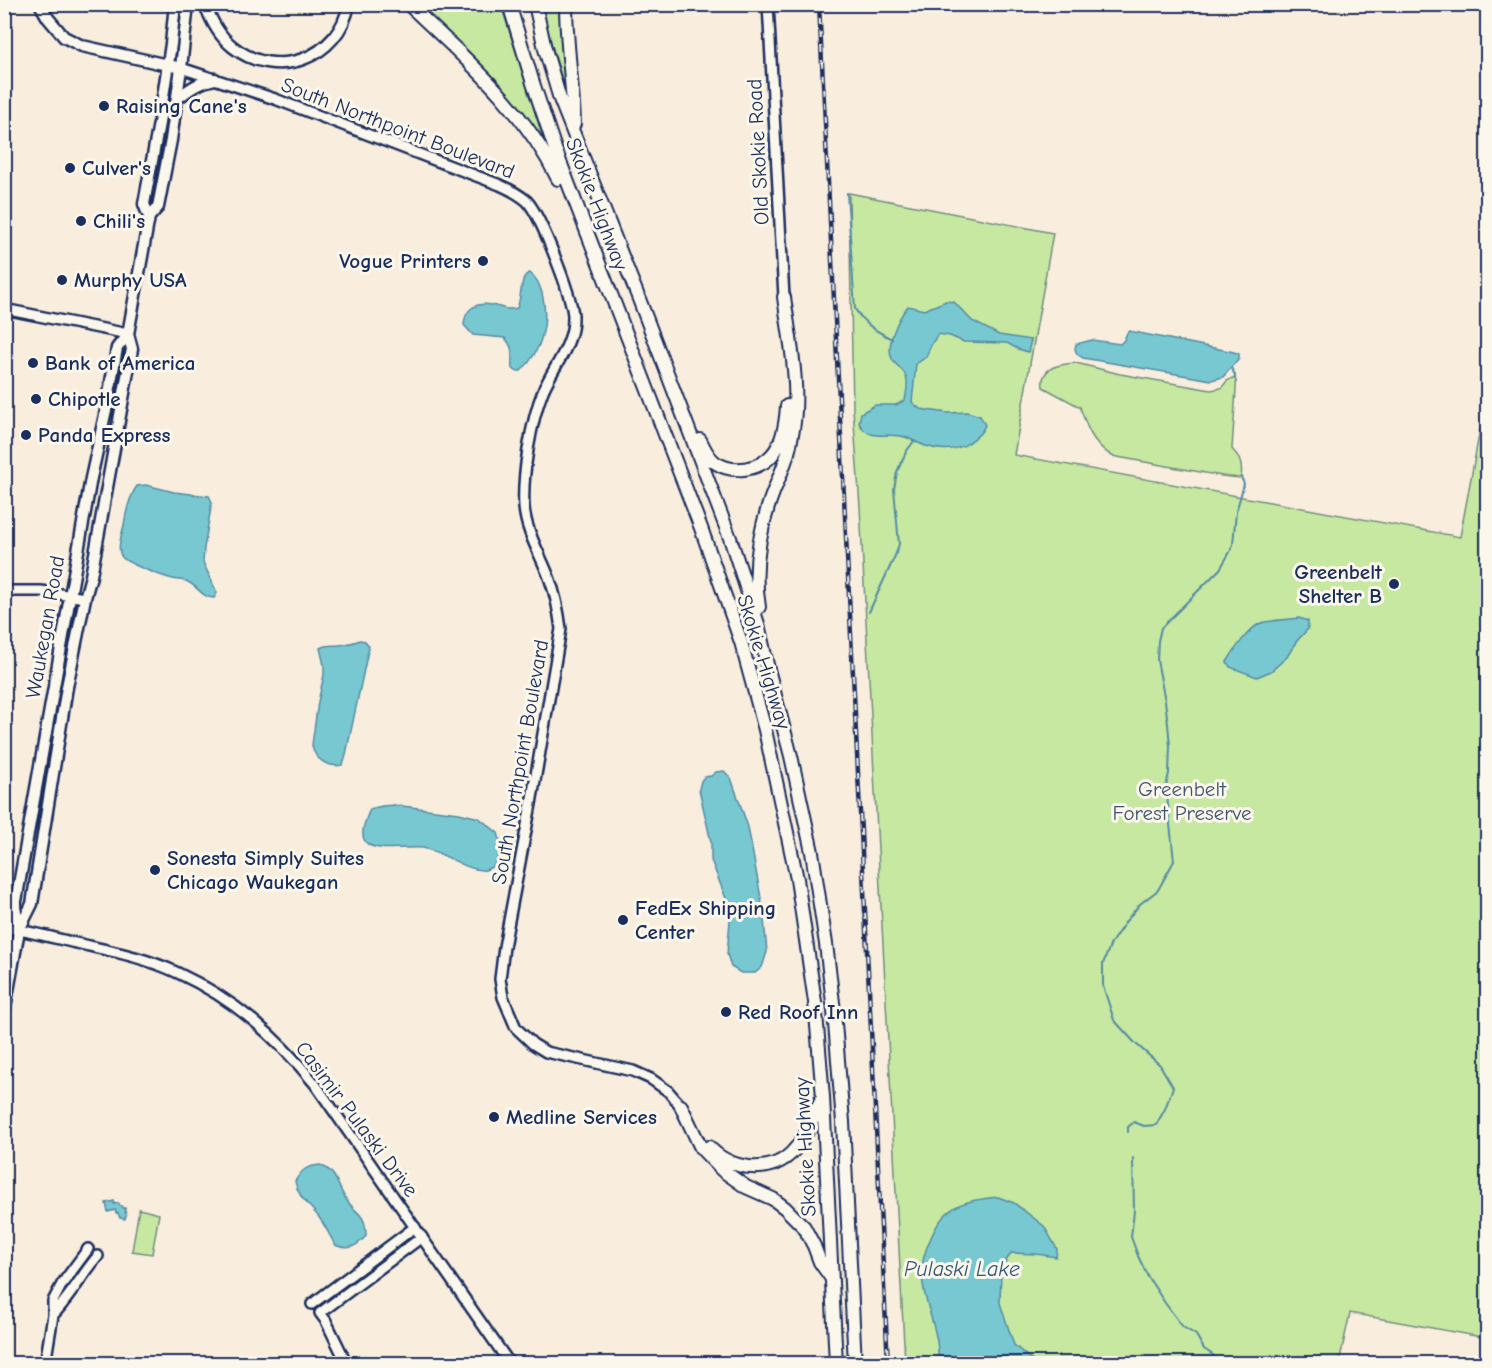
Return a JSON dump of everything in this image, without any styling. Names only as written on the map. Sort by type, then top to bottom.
[{"type":"highway","points":[[408,4],[506,99],[524,122],[552,166],[593,250]]},
{"type":"highway","name":"Skokie Highway","points":[[509,4],[547,126],[701,528],[741,642],[765,730],[792,855],[814,1002],[823,1097],[836,1364]]},
{"type":"highway","name":"Skokie Highway","points":[[534,4],[560,99],[730,538],[758,624],[791,756],[818,890],[838,1048],[855,1364]]},
{"type":"highway","points":[[566,4],[566,37],[573,91],[575,135]]},
{"type":"highway","points":[[666,370],[706,452],[715,462],[730,469],[745,469],[760,464],[772,455],[780,441],[787,417],[784,297]]},
{"type":"highway","points":[[768,669],[756,574],[761,532],[769,502],[787,457],[796,402],[784,297]]},
{"type":"highway","points":[[681,1106],[710,1149],[722,1158],[738,1165],[767,1167],[795,1151],[823,1097]]},
{"type":"highway","points":[[681,1106],[701,1148],[722,1170],[746,1187],[773,1199],[804,1227],[820,1262],[832,1279]]},
{"type":"main road","points":[[40,4],[64,37],[82,46],[181,68]]},
{"type":"main road","name":"Waukegan Road","points":[[4,1013],[19,930],[32,904],[67,687],[91,576],[130,361],[132,349],[128,334],[149,217],[144,204],[159,123],[175,4]]},
{"type":"main road","name":"Waukegan Road","points":[[149,217],[158,207],[177,99],[188,4]]},
{"type":"main road","points":[[205,4],[220,35],[234,48],[253,58],[282,63],[295,62],[309,57],[329,43],[339,32],[349,4]]},
{"type":"main road","points":[[177,99],[194,85],[215,79]]},
{"type":"main road","name":"Waukegan Road","points":[[19,930],[15,907],[91,478],[117,348],[128,334]]},
{"type":"street","name":"Old Skokie Road","points":[[768,4],[784,297]]},
{"type":"street","name":"South Northpoint Boulevard","points":[[181,68],[275,99],[500,185],[527,202],[536,215],[556,262],[573,315],[569,340],[538,406],[532,429],[524,484],[524,509],[532,536],[551,582],[561,629],[500,979],[503,997],[516,1028],[533,1044],[546,1052],[633,1071],[669,1091],[681,1106]]},
{"type":"street","points":[[4,309],[128,334]]},
{"type":"street","points":[[4,591],[41,591],[85,598]]},
{"type":"street","name":"Casimir Pulaski Drive","points":[[4,927],[139,958],[176,972],[213,991],[241,1010],[295,1059],[315,1084],[510,1364]]},
{"type":"street","points":[[312,1304],[415,1227]]},
{"type":"street","points":[[347,1364],[320,1313],[422,1237]]},
{"type":"street","points":[[45,1364],[53,1301],[62,1284],[88,1249]]},
{"type":"street","points":[[53,1315],[64,1304],[85,1270],[98,1256]]},
{"type":"green space","points":[[412,5],[501,5],[547,151]]},
{"type":"green space","points":[[540,5],[561,5],[567,89],[565,89]]},
{"type":"green space","name":"Greenbelt Forest Preserve","points":[[849,193],[1053,233],[1014,455],[1460,537],[1487,392],[1487,1338],[1350,1313],[1339,1363],[905,1363],[853,409]]},
{"type":"green space","points":[[1076,363],[1120,374],[1211,390],[1221,388],[1227,381],[1234,379],[1236,384],[1232,449],[1240,462],[1241,477],[1222,476],[1112,456],[1091,434],[1080,407],[1043,387],[1043,380],[1048,370],[1058,365]]},
{"type":"green space","points":[[139,1209],[159,1214],[152,1254],[132,1251]]},
{"type":"water","points":[[530,273],[538,282],[542,293],[544,324],[535,354],[521,371],[516,371],[512,368],[511,349],[505,338],[473,335],[464,325],[469,310],[481,304],[507,309],[517,308],[524,278]]},
{"type":"water","points":[[946,301],[954,302],[972,321],[999,335],[1031,340],[1028,352],[1007,343],[964,342],[938,334],[926,357],[916,364],[912,402],[920,409],[948,413],[967,412],[980,416],[985,425],[970,442],[949,449],[932,448],[899,435],[868,433],[859,423],[861,413],[875,405],[896,405],[905,400],[906,376],[890,353],[894,331],[901,317],[908,306],[924,310]]},
{"type":"water","points":[[1129,331],[1234,352],[1239,354],[1239,358],[1223,377],[1211,380],[1083,358],[1077,354],[1075,349],[1076,344],[1092,340],[1120,344]]},
{"type":"water","points":[[146,485],[174,492],[209,496],[212,502],[203,562],[217,593],[214,598],[206,596],[186,581],[154,573],[130,563],[120,554],[120,541],[130,500],[137,486]]},
{"type":"water","points":[[1299,618],[1308,621],[1308,629],[1296,642],[1287,657],[1271,671],[1257,677],[1230,667],[1227,662],[1230,657],[1256,626],[1265,622]]},
{"type":"water","points":[[365,641],[369,646],[345,759],[342,765],[327,764],[319,758],[312,745],[324,675],[320,648]]},
{"type":"water","points":[[724,771],[731,778],[748,827],[763,909],[767,952],[762,967],[755,973],[741,973],[731,967],[727,954],[730,921],[727,901],[711,860],[711,842],[699,789],[704,777]]},
{"type":"water","points":[[394,805],[459,813],[479,818],[498,833],[502,848],[494,866],[478,870],[423,848],[383,848],[369,845],[363,838],[363,834],[370,809]]},
{"type":"water","points":[[320,1165],[334,1175],[346,1199],[364,1222],[366,1236],[352,1247],[344,1248],[335,1245],[321,1219],[296,1187],[295,1181],[302,1171]]},
{"type":"water","name":"Pulaski Lake","points":[[998,1197],[1014,1203],[1044,1226],[1057,1249],[1056,1257],[1011,1253],[1001,1269],[1000,1303],[1014,1345],[1035,1363],[939,1363],[936,1336],[923,1285],[922,1268],[926,1250],[939,1223],[952,1209],[968,1202]]},
{"type":"water","points":[[114,1201],[114,1204],[119,1203],[125,1208],[125,1219],[120,1218],[115,1210],[108,1212],[106,1203]]},
{"type":"waterway","points":[[847,193],[855,309],[871,327],[892,339]]},
{"type":"waterway","points":[[1231,368],[1235,379]]},
{"type":"waterway","points":[[869,612],[899,544],[894,489],[897,472],[914,441]]},
{"type":"waterway","points":[[1128,1132],[1128,1127],[1134,1122],[1144,1126],[1156,1125],[1173,1087],[1160,1065],[1114,1020],[1103,986],[1103,964],[1111,943],[1140,904],[1158,890],[1174,861],[1166,787],[1170,746],[1157,660],[1158,641],[1161,628],[1220,569],[1230,552],[1236,512],[1244,484],[1241,477]]},
{"type":"waterway","points":[[1133,1158],[1134,1211],[1131,1237],[1138,1256],[1165,1303],[1183,1327],[1196,1335],[1204,1349],[1213,1355],[1218,1364]]},
{"type":"railway","points":[[819,4],[888,1364]]},
{"type":"place","name":"Raising Cane's","points":[[104,106]]},
{"type":"place","name":"Culver's","points":[[70,168]]},
{"type":"place","name":"Chili's","points":[[81,221]]},
{"type":"place","name":"Vogue Printers","points":[[483,261]]},
{"type":"place","name":"Murphy USA","points":[[62,280]]},
{"type":"place","name":"Bank of America","points":[[33,363]]},
{"type":"place","name":"Chipotle","points":[[36,399]]},
{"type":"place","name":"Panda Express","points":[[26,435]]},
{"type":"place","name":"Greenbelt Shelter B","points":[[1394,584]]},
{"type":"place","name":"Sonesta Simply Suites Chicago Waukegan","points":[[155,870]]},
{"type":"place","name":"FedEx Shipping Center","points":[[623,920]]},
{"type":"place","name":"Red Roof Inn","points":[[726,1012]]},
{"type":"place","name":"Medline Services","points":[[494,1117]]}]
